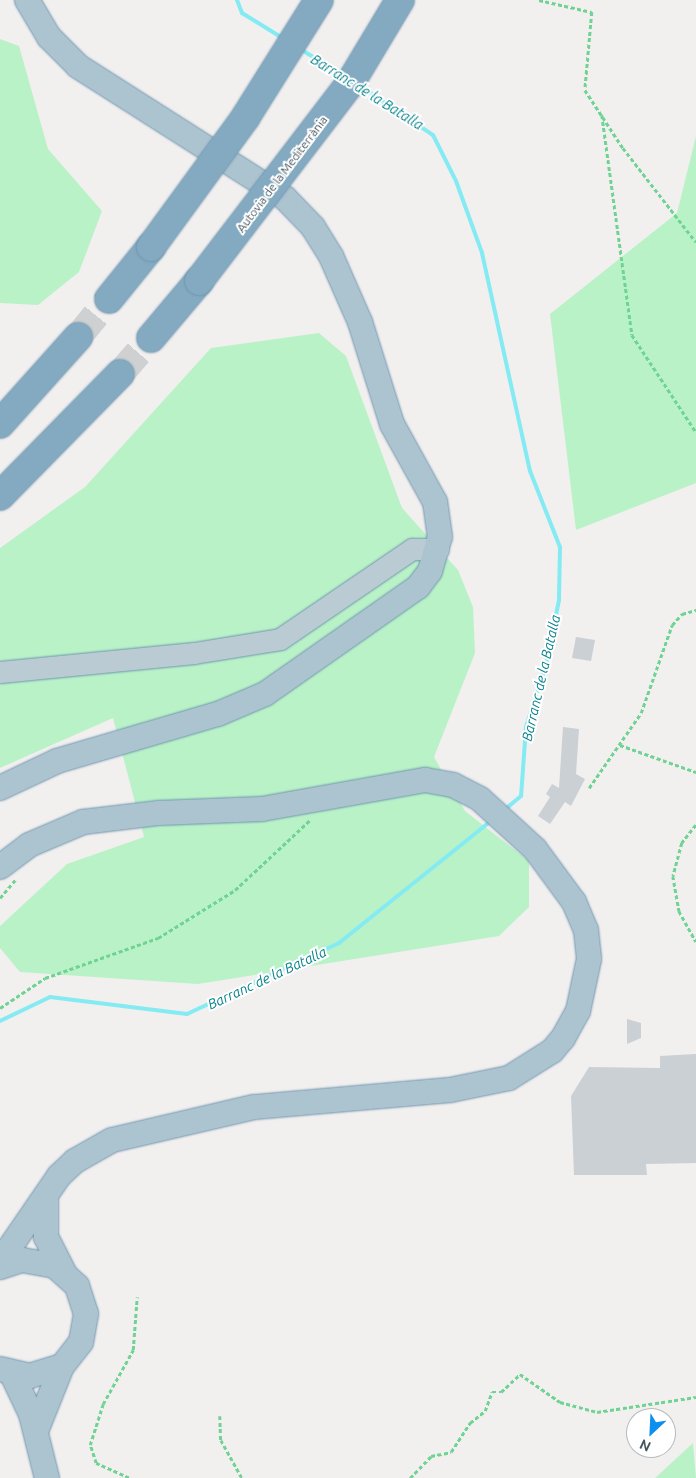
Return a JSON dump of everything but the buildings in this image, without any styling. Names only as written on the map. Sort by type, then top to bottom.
[{"type":"highway","points":[[110,299],[151,247],[246,118],[319,0]]},
{"type":"highway","name":"Autovia de la Mediterrània","points":[[151,338],[199,280],[339,98],[400,0]]},
{"type":"highway","points":[[0,424],[78,337]]},
{"type":"highway","points":[[0,496],[120,374]]},
{"type":"main road","points":[[0,788],[57,761],[218,714],[265,694],[410,594],[425,580],[438,550],[436,502],[392,424],[356,314],[331,256],[312,227],[277,193],[78,66],[49,37],[27,0]]},
{"type":"main road","points":[[0,866],[50,834],[104,818],[262,809],[425,780],[454,785],[480,799],[535,849],[574,902],[586,930],[589,959],[587,982],[572,1022],[552,1051],[532,1066],[509,1078],[471,1087],[254,1108],[137,1132],[75,1161],[47,1192],[0,1262]]},
{"type":"main road","points":[[36,1431],[62,1366],[81,1342],[86,1324],[82,1295],[64,1272],[46,1237],[47,1192]]},
{"type":"main road","points":[[0,1267],[33,1260],[64,1272]]},
{"type":"main road","points":[[6,1371],[38,1375],[62,1366]]},
{"type":"main road","points":[[6,1371],[36,1431],[47,1478]]},
{"type":"street","points":[[0,672],[194,654],[280,639],[412,549],[438,550]]},
{"type":"path","points":[[539,0],[592,12],[585,90],[696,242]]},
{"type":"path","points":[[602,115],[632,335],[696,432]]},
{"type":"path","points":[[589,788],[620,745],[646,701],[672,625],[682,614],[696,610]]},
{"type":"path","points":[[620,745],[696,772]]},
{"type":"path","points":[[0,1008],[45,978],[166,933],[235,890],[318,813]]},
{"type":"path","points":[[696,825],[682,843],[672,876],[679,911],[696,942]]},
{"type":"path","points":[[128,1478],[96,1463],[90,1444],[103,1404],[133,1350],[137,1296]]},
{"type":"path","points":[[410,1478],[431,1456],[451,1452],[470,1423],[485,1411],[492,1392],[501,1392],[520,1374],[560,1402],[597,1412],[696,1397]]},
{"type":"path","points":[[220,1416],[221,1440],[242,1478]]},
{"type":"green space","points":[[0,39],[19,46],[48,149],[102,211],[79,272],[38,305],[0,303]]},
{"type":"green space","points":[[696,136],[696,483],[576,530],[550,314],[677,213]]},
{"type":"green space","points":[[319,333],[346,356],[402,508],[458,570],[473,607],[475,653],[434,757],[465,811],[529,861],[529,907],[499,936],[198,984],[20,972],[0,948],[0,926],[67,864],[144,837],[113,718],[0,768],[0,548],[85,487],[211,348]]},
{"type":"green space","points":[[693,1443],[696,1478],[655,1478]]},
{"type":"waterway","name":"Barranc de la Batalla","points":[[237,0],[242,13],[284,39]]},
{"type":"waterway","name":"Barranc de la Batalla","points":[[300,49],[343,75]]},
{"type":"waterway","name":"Barranc de la Batalla","points":[[360,86],[433,135],[456,181],[482,253],[530,471],[560,547],[559,600],[546,665],[526,727],[521,796],[503,811]]},
{"type":"waterway","name":"Barranc de la Batalla","points":[[0,1021],[50,997],[187,1014],[339,943],[492,820]]},
{"type":"tunnel","points":[[78,337],[109,299]]},
{"type":"tunnel","points":[[120,374],[151,338]]}]
